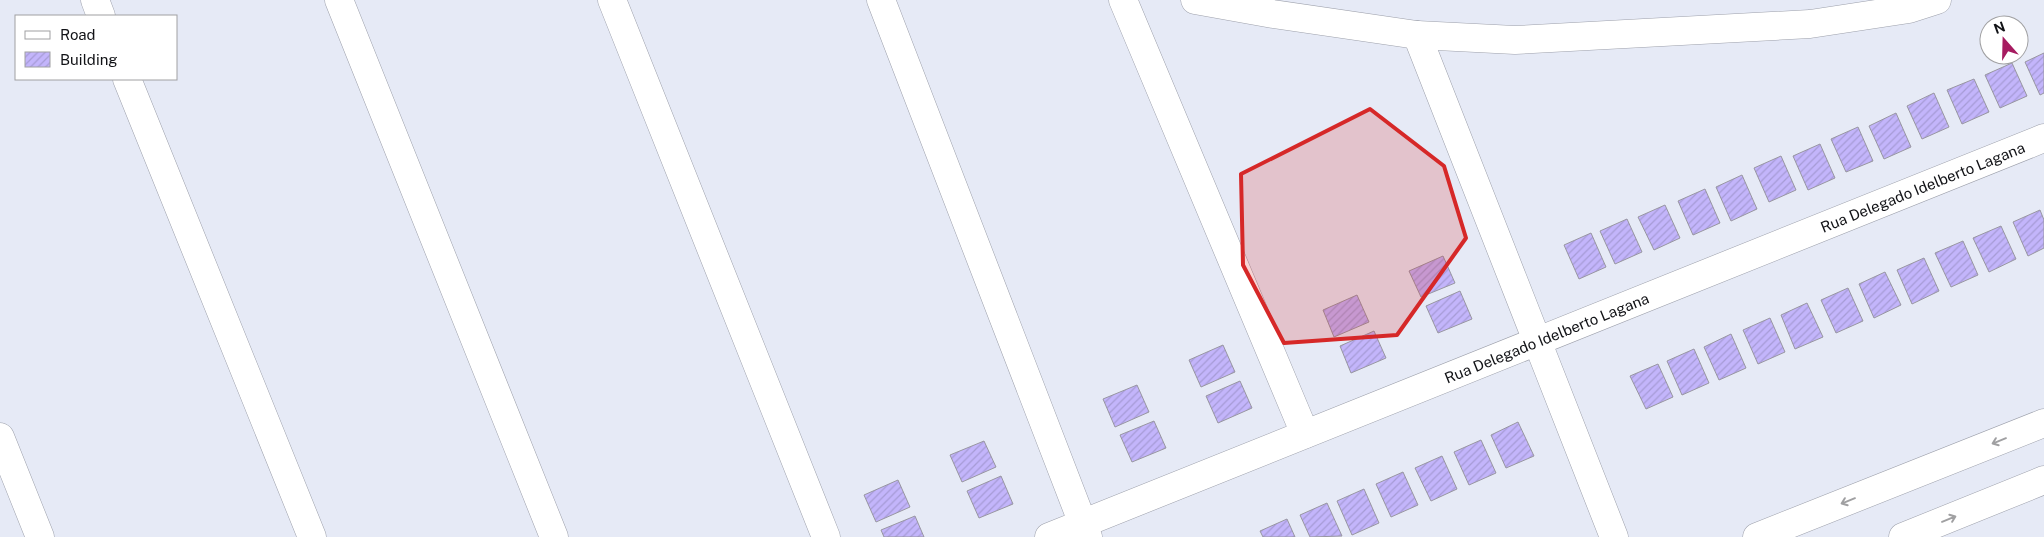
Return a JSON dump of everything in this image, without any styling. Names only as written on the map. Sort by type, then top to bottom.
[{"type":"street","points":[[95,0],[101,15]]},
{"type":"street","points":[[339,0],[554,537]]},
{"type":"street","points":[[612,0],[826,537]]},
{"type":"street","points":[[881,0],[1086,530]]},
{"type":"street","points":[[1123,0],[1305,434]]},
{"type":"street","points":[[1196,0],[1273,14],[1417,35],[1515,40],[1810,24],[1908,9],[1937,0]]},
{"type":"street","points":[[1417,35],[1614,537]]},
{"type":"street","points":[[127,80],[312,537]]},
{"type":"street","name":"Rua Delegado Idelberto Lagana","points":[[1049,537],[1086,530],[1305,434],[2044,138]]},
{"type":"street","points":[[1757,537],[2044,423]]},
{"type":"street","points":[[0,437],[40,537]]},
{"type":"street","points":[[1904,537],[2044,480]]},
{"type":"highlighted area","points":[[1370,109],[1444,166],[1466,238],[1397,335],[1284,343],[1243,265],[1241,174]]},
{"type":"building","points":[[2044,53],[2044,93],[2040,95],[2026,65],[2029,65],[2029,60]]},
{"type":"building","points":[[2008,65],[2013,65],[2027,96],[2000,108],[1985,75]]},
{"type":"building","points":[[1974,79],[1989,112],[1962,124],[1947,90]]},
{"type":"building","points":[[1934,93],[1949,127],[1922,139],[1907,106]]},
{"type":"building","points":[[1896,113],[1911,147],[1884,159],[1869,126]]},
{"type":"building","points":[[1858,127],[1873,161],[1846,172],[1831,139]]},
{"type":"building","points":[[1820,144],[1835,178],[1808,190],[1793,156]]},
{"type":"building","points":[[1781,156],[1796,190],[1769,202],[1754,168]]},
{"type":"building","points":[[1742,175],[1757,209],[1731,221],[1716,187]]},
{"type":"building","points":[[1705,189],[1720,223],[1693,235],[1678,201]]},
{"type":"building","points":[[1665,205],[1680,238],[1654,250],[1638,217]]},
{"type":"building","points":[[2040,210],[2044,220],[2044,248],[2028,256],[2013,222]]},
{"type":"building","points":[[1627,219],[1642,252],[1615,264],[1600,231]]},
{"type":"building","points":[[2001,226],[2016,259],[1989,272],[1973,238]]},
{"type":"building","points":[[1591,233],[1606,267],[1579,279],[1564,245]]},
{"type":"building","points":[[1963,241],[1978,275],[1951,287],[1935,253]]},
{"type":"building","points":[[1443,256],[1455,283],[1421,297],[1409,271]]},
{"type":"building","points":[[1924,258],[1939,291],[1912,304],[1897,270]]},
{"type":"building","points":[[1885,272],[1901,305],[1874,318],[1859,284]]},
{"type":"building","points":[[1848,288],[1863,321],[1836,333],[1821,300]]},
{"type":"building","points":[[1460,291],[1472,319],[1438,333],[1426,306]]},
{"type":"building","points":[[1357,295],[1369,322],[1334,337],[1323,310]]},
{"type":"building","points":[[1807,303],[1823,337],[1795,349],[1781,315]]},
{"type":"building","points":[[1770,318],[1785,352],[1758,364],[1743,330]]},
{"type":"building","points":[[1374,331],[1386,358],[1351,373],[1340,346]]},
{"type":"building","points":[[1731,334],[1746,368],[1719,380],[1704,347]]},
{"type":"building","points":[[1223,345],[1235,372],[1201,387],[1189,360]]},
{"type":"building","points":[[1694,349],[1709,383],[1682,395],[1667,361]]},
{"type":"building","points":[[1658,364],[1673,397],[1646,409],[1630,376]]},
{"type":"building","points":[[1240,381],[1252,408],[1218,423],[1206,396]]},
{"type":"building","points":[[1137,385],[1149,412],[1115,427],[1103,399]]},
{"type":"building","points":[[1154,421],[1166,448],[1132,462],[1120,435]]},
{"type":"building","points":[[1518,422],[1534,456],[1506,468],[1491,435]]},
{"type":"building","points":[[1481,440],[1496,473],[1469,485],[1454,452]]},
{"type":"building","points":[[984,441],[996,467],[962,482],[950,455]]},
{"type":"building","points":[[1442,456],[1457,489],[1431,501],[1415,468]]},
{"type":"building","points":[[1403,472],[1418,505],[1391,517],[1376,484]]},
{"type":"building","points":[[1001,476],[1013,504],[979,518],[967,491]]},
{"type":"building","points":[[898,480],[910,507],[876,522],[864,495]]},
{"type":"building","points":[[1364,489],[1379,523],[1352,535],[1337,501]]},
{"type":"building","points":[[1327,503],[1342,536],[1310,537],[1300,515]]},
{"type":"building","points":[[915,516],[924,537],[884,537],[881,530]]},
{"type":"building","points":[[1287,519],[1295,537],[1263,537],[1260,531]]}]
